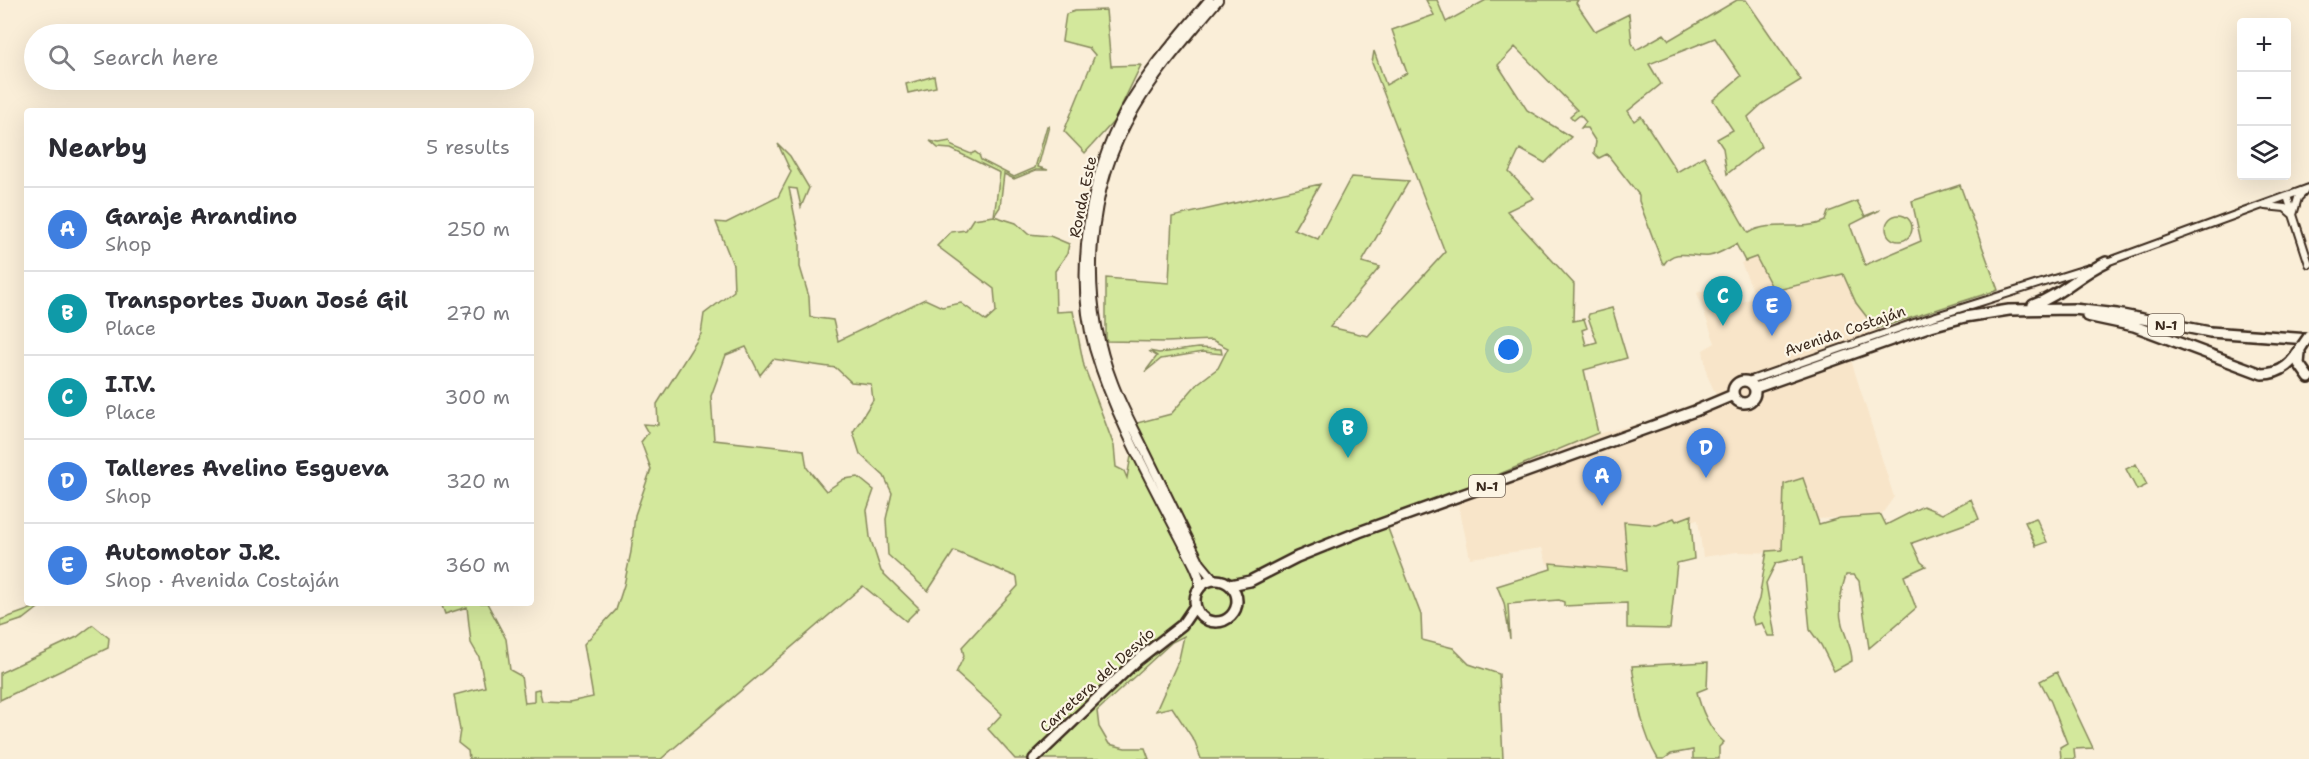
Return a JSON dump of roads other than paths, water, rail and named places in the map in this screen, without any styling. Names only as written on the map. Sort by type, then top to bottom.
[{"type":"highway","points":[[1953,315],[2020,309],[2056,295],[2087,272],[2106,262]]},
{"type":"highway","name":"N-1","points":[[2054,308],[2096,311],[2210,332],[2307,340],[2296,357],[2283,369],[2262,374],[2134,326],[2088,316],[2020,309],[2054,308]]},
{"type":"highway","name":"Avenida Costaján","points":[[1751,385],[1953,315]]},
{"type":"highway","points":[[2307,340],[2298,356],[2299,364],[2309,378]]},
{"type":"highway","points":[[1736,383],[1751,385],[1754,397],[1747,402],[1739,402],[1733,395],[1736,383]]},
{"type":"highway","name":"N-1","points":[[1250,581],[1305,554],[1379,525],[1695,411],[1733,395]]},
{"type":"highway","points":[[1238,599],[1230,585],[1220,580],[1214,580],[1199,589],[1195,598],[1196,606],[1204,619],[1216,623],[1227,620],[1235,611],[1238,599],[1250,581]]},
{"type":"highway","points":[[1230,585],[1250,581]]},
{"type":"highway","name":"Carretera del Desvío","points":[[1182,625],[1196,606]]},
{"type":"highway","name":"Carretera del Desvío","points":[[1034,759],[1136,661],[1182,625],[1192,620],[1204,619]]},
{"type":"main road","name":"Ronda Este","points":[[1199,589],[1199,576],[1195,567],[1107,385],[1094,345],[1085,268],[1088,225],[1096,187],[1105,155],[1119,123],[1153,68],[1209,0]]},
{"type":"main road","name":"Ronda Este","points":[[1214,580],[1200,563],[1113,383],[1100,343],[1091,265],[1095,224],[1102,188],[1112,156],[1126,125],[1138,102],[1159,72],[1218,0]]},
{"type":"street","points":[[1953,315],[2309,189]]},
{"type":"street","points":[[2293,215],[2298,198],[2309,189]]},
{"type":"street","points":[[2287,196],[2309,264]]},
{"type":"street","points":[[2262,206],[2285,208],[2293,215]]},
{"type":"place","name":"I.T.V.","points":[[1723,326]]},
{"type":"place","name":"Automotor J.R.","points":[[1772,336]]},
{"type":"place","name":"Transportes Juan José Gil","points":[[1348,458]]},
{"type":"place","name":"Talleres Avelino Esgueva","points":[[1706,478]]},
{"type":"place","name":"Garaje Arandino","points":[[1602,506]]}]
